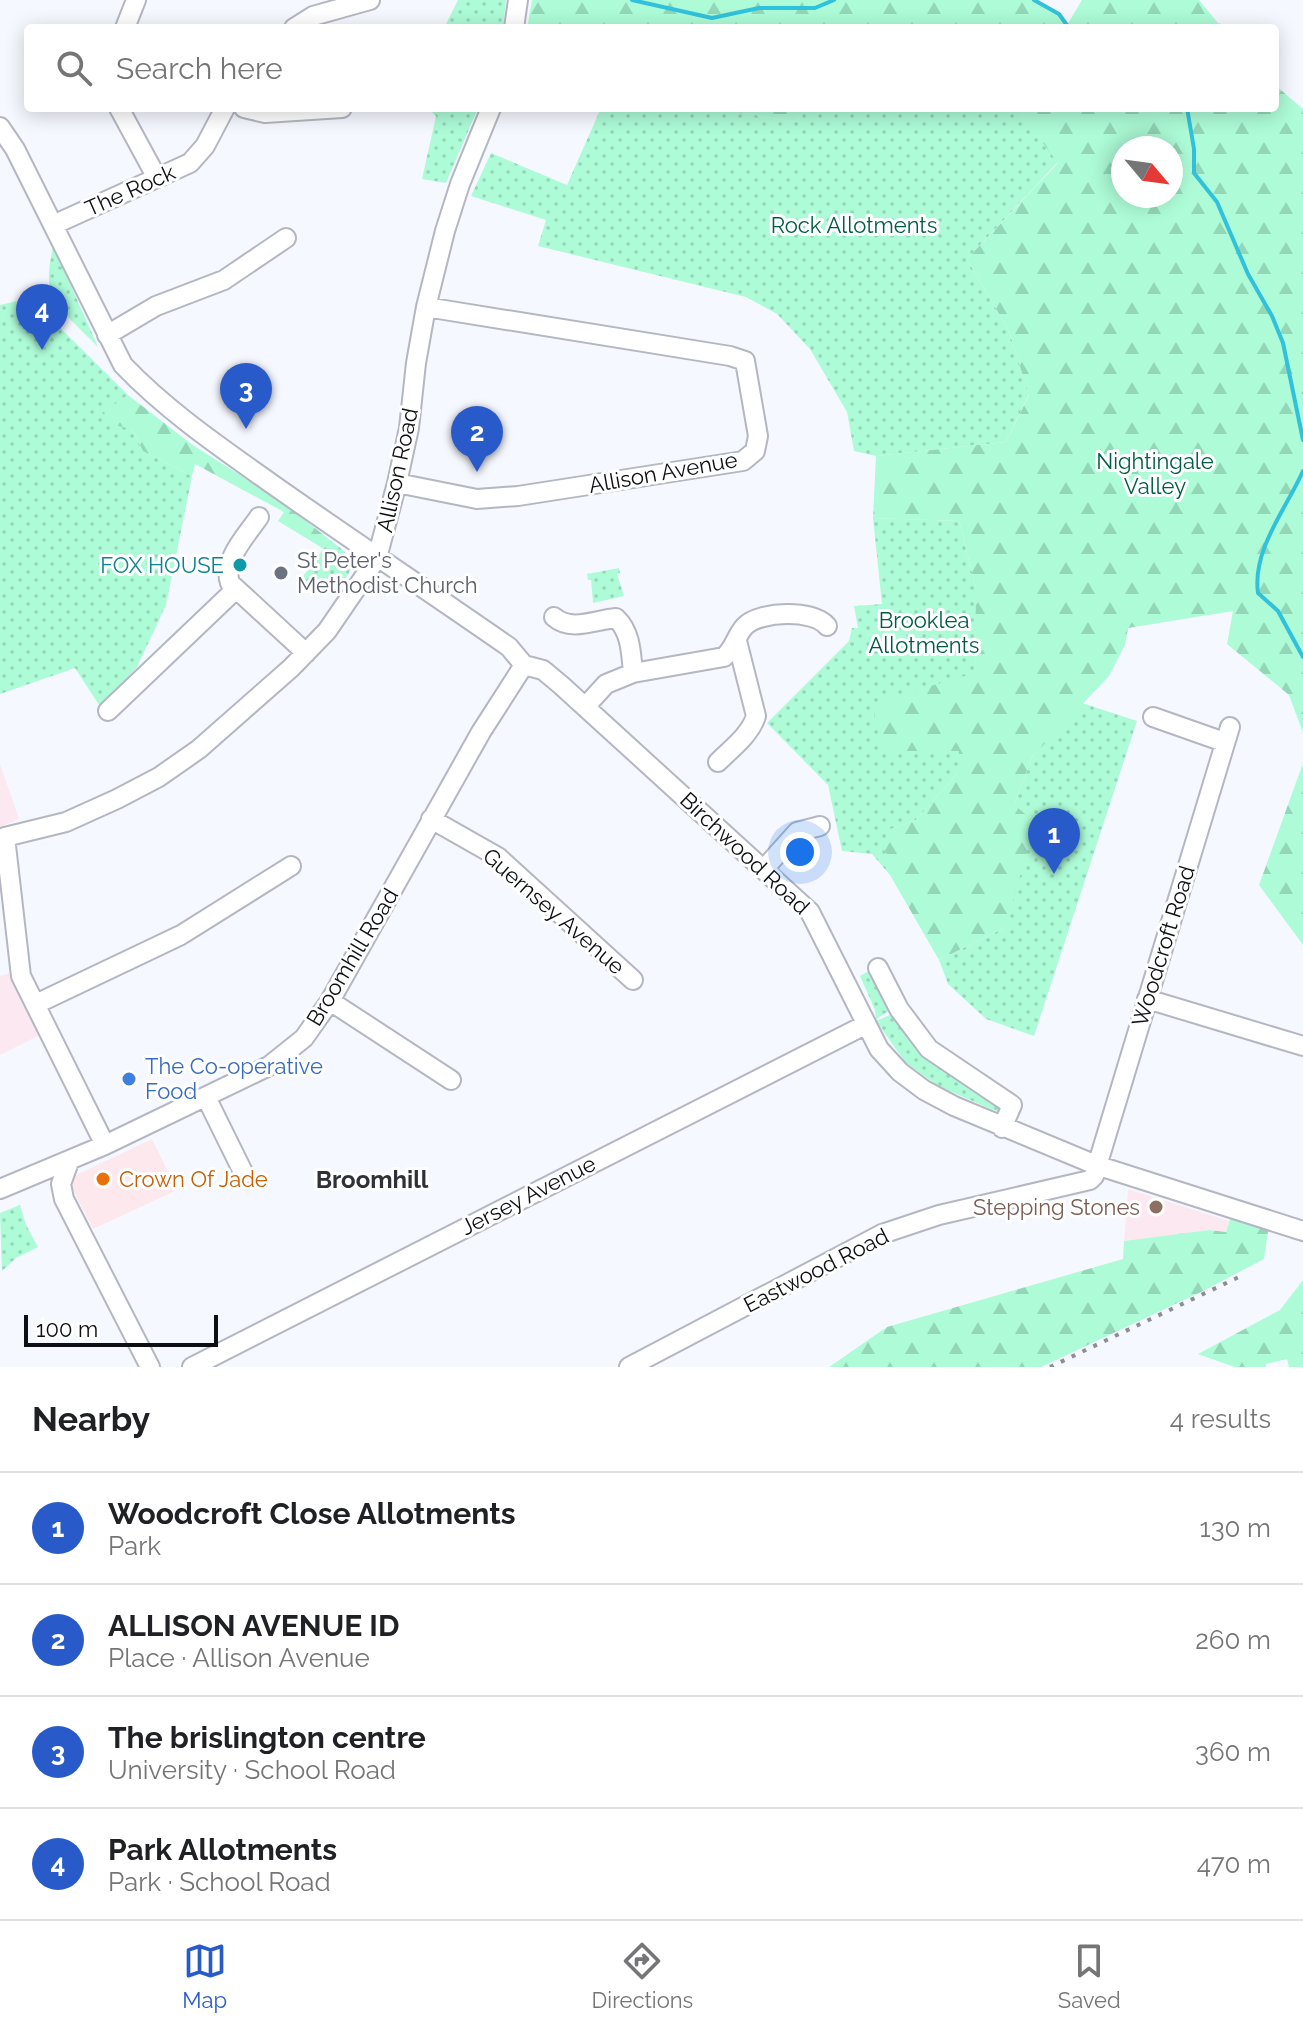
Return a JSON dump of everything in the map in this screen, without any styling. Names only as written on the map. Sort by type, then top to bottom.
[{"type":"street","points":[[127,24],[136,0]]},
{"type":"street","points":[[300,24],[313,16],[370,0]]},
{"type":"street","points":[[515,24],[518,0]]},
{"type":"street","points":[[121,112],[157,178]]},
{"type":"street","name":"The Rock","points":[[53,225],[190,163],[205,146],[223,112]]},
{"type":"street","name":"Allison Road","points":[[36,1004],[21,976],[5,837],[66,822],[159,777],[199,749],[327,631],[377,558],[409,428],[426,307],[452,207],[489,112]]},
{"type":"street","name":"Birchwood Road","points":[[0,127],[15,149],[123,365],[165,406],[377,558],[509,647],[524,665],[543,670],[764,869],[810,912],[865,1025],[879,1049],[900,1072],[924,1090],[1002,1128],[1096,1165],[1303,1231]]},
{"type":"street","points":[[107,335],[156,306],[224,280],[286,238]]},
{"type":"street","name":"Allison Avenue","points":[[397,483],[477,499],[518,496],[743,461],[755,451],[758,436],[745,361],[730,356],[426,307]]},
{"type":"street","points":[[259,517],[228,567],[228,577],[236,589],[306,653]]},
{"type":"street","points":[[108,711],[236,589]]},
{"type":"street","points":[[585,707],[606,684],[633,673],[724,657],[732,650],[742,629],[752,620],[803,613],[822,620],[827,626]]},
{"type":"street","points":[[554,617],[560,622],[576,625],[616,618],[624,625],[633,673]]},
{"type":"street","points":[[718,762],[753,726],[756,716],[737,641]]},
{"type":"street","name":"Broomhill Road","points":[[0,1189],[69,1162],[269,1066],[304,1038],[330,1001],[488,719],[524,665]]},
{"type":"street","name":"Woodcroft Road","points":[[1096,1165],[1227,734],[1153,717]]},
{"type":"street","name":"Guernsey Avenue","points":[[431,819],[498,857],[633,980]]},
{"type":"street","points":[[764,869],[797,832],[820,826]]},
{"type":"street","points":[[105,1145],[36,1004],[181,935],[291,866]]},
{"type":"street","points":[[878,968],[899,1009],[929,1049],[1012,1105],[1002,1128]]},
{"type":"street","points":[[1147,999],[1303,1046]]},
{"type":"street","points":[[330,1001],[451,1080]]},
{"type":"street","name":"Jersey Avenue","points":[[192,1367],[865,1025]]},
{"type":"street","points":[[206,1097],[244,1174]]},
{"type":"street","points":[[69,1162],[61,1184],[64,1199],[150,1367]]},
{"type":"street","name":"Eastwood Road","points":[[629,1367],[882,1234],[939,1215],[1090,1180],[1096,1165]]},
{"type":"shaded area","points":[[0,764],[19,819],[0,827]]},
{"type":"shaded area","points":[[10,973],[40,1035],[0,1055],[0,976]]},
{"type":"shaded area","points":[[152,1139],[177,1190],[93,1229],[71,1186],[74,1176]]},
{"type":"shaded area","name":"Stepping Stones","points":[[1128,1189],[1229,1221],[1226,1232],[1209,1230],[1124,1241]]},
{"type":"green space","points":[[458,0],[506,0],[503,24],[446,24]]},
{"type":"green space","points":[[532,0],[1034,0],[1059,14],[1066,24],[528,24]]},
{"type":"green space","points":[[1082,0],[1199,0],[1221,24],[1068,24]]},
{"type":"green space","name":"Nightingale Valley","points":[[1279,88],[1303,109],[1303,733],[1289,695],[1227,644],[1233,611],[1128,628],[1125,645],[1109,676],[1032,757],[1014,805],[1035,822],[1006,927],[939,960],[890,875],[890,862],[882,843],[891,829],[916,820],[957,774],[959,751],[893,751],[881,744],[872,703],[975,673],[976,588],[959,521],[873,518],[876,456],[1006,442],[1029,395],[1009,331],[967,259],[1058,163],[1020,112],[1279,112]]},
{"type":"green space","points":[[432,112],[476,112],[446,183],[422,179],[436,116]]},
{"type":"green space","name":"Rock Allotments","points":[[599,112],[737,112],[796,122],[803,112],[1020,112],[1058,162],[967,259],[1009,331],[1029,394],[1006,442],[876,456],[854,451],[847,412],[810,349],[777,314],[746,297],[538,246],[546,220],[471,196],[491,153],[567,185]]},
{"type":"green space","points":[[737,112],[803,112],[796,122]]},
{"type":"green space","points":[[53,245],[98,347],[65,314],[51,291],[49,274]]},
{"type":"green space","points":[[30,298],[128,395],[103,413],[132,429],[143,451],[192,476],[166,605],[137,667],[101,708],[75,668],[0,694],[0,305]]},
{"type":"green space","points":[[128,395],[194,446],[277,498],[330,540],[324,549],[278,521],[284,512],[195,464],[192,476],[143,451],[132,429],[109,424],[102,413]]},
{"type":"green space","name":"Brooklea Allotments","points":[[873,518],[959,521],[976,588],[975,673],[957,774],[916,820],[891,829],[890,875],[872,854],[842,851],[828,785],[767,723],[849,641],[852,628],[858,628],[854,606],[882,604]]},
{"type":"green space","points":[[330,540],[347,554],[352,565],[334,595],[298,583]]},
{"type":"green space","points":[[619,568],[620,573],[617,574],[624,596],[593,603],[591,580],[588,580],[587,574]]},
{"type":"green space","points":[[1082,703],[1137,721],[1034,1036],[986,1019],[948,984],[939,960],[1006,927],[1014,805],[1032,757]]},
{"type":"green space","points":[[1303,763],[1303,945],[1259,885]]},
{"type":"green space","points":[[872,969],[895,1007],[876,1019],[860,976]]},
{"type":"green space","points":[[897,1012],[1002,1106],[1000,1113],[938,1086],[906,1063],[876,1021]]},
{"type":"green space","points":[[20,1205],[38,1247],[16,1258],[2,1271],[0,1213]]},
{"type":"green space","points":[[1231,1216],[1269,1225],[1264,1259],[1041,1367],[829,1367],[887,1327],[1123,1259],[1124,1241],[1209,1230],[1226,1232]]},
{"type":"green space","points":[[1303,1280],[1303,1367],[1289,1367],[1287,1359],[1266,1364],[1266,1367],[1235,1367],[1198,1354],[1280,1310]]},
{"type":"waterway","points":[[632,0],[712,18],[759,8],[815,8],[834,0]]},
{"type":"waterway","points":[[1034,0],[1059,14],[1066,24]]},
{"type":"waterway","points":[[1188,112],[1194,149],[1194,173],[1217,202],[1248,274],[1272,316],[1283,343],[1303,440]]},
{"type":"waterway","points":[[1303,471],[1265,546],[1258,577],[1258,593],[1278,611],[1303,657]]},
{"type":"railway","points":[[1050,1367],[1241,1276]]},
{"type":"place","name":"Park Allotments","points":[[42,350]]},
{"type":"place","name":"The brislington centre","points":[[246,429]]},
{"type":"place","name":"ALLISON AVENUE ID","points":[[477,472]]},
{"type":"place","name":"FOX HOUSE","points":[[240,565]]},
{"type":"place","name":"St Peter's Methodist Church","points":[[281,573]]},
{"type":"place","name":"Woodcroft Close Allotments","points":[[1054,874]]},
{"type":"place","name":"The Co-operative Food","points":[[129,1079]]},
{"type":"place","name":"Crown Of Jade","points":[[103,1179]]},
{"type":"place","name":"Stepping Stones","points":[[1156,1207]]},
{"type":"district","name":"Broomhill","points":[[372,1179]]}]
